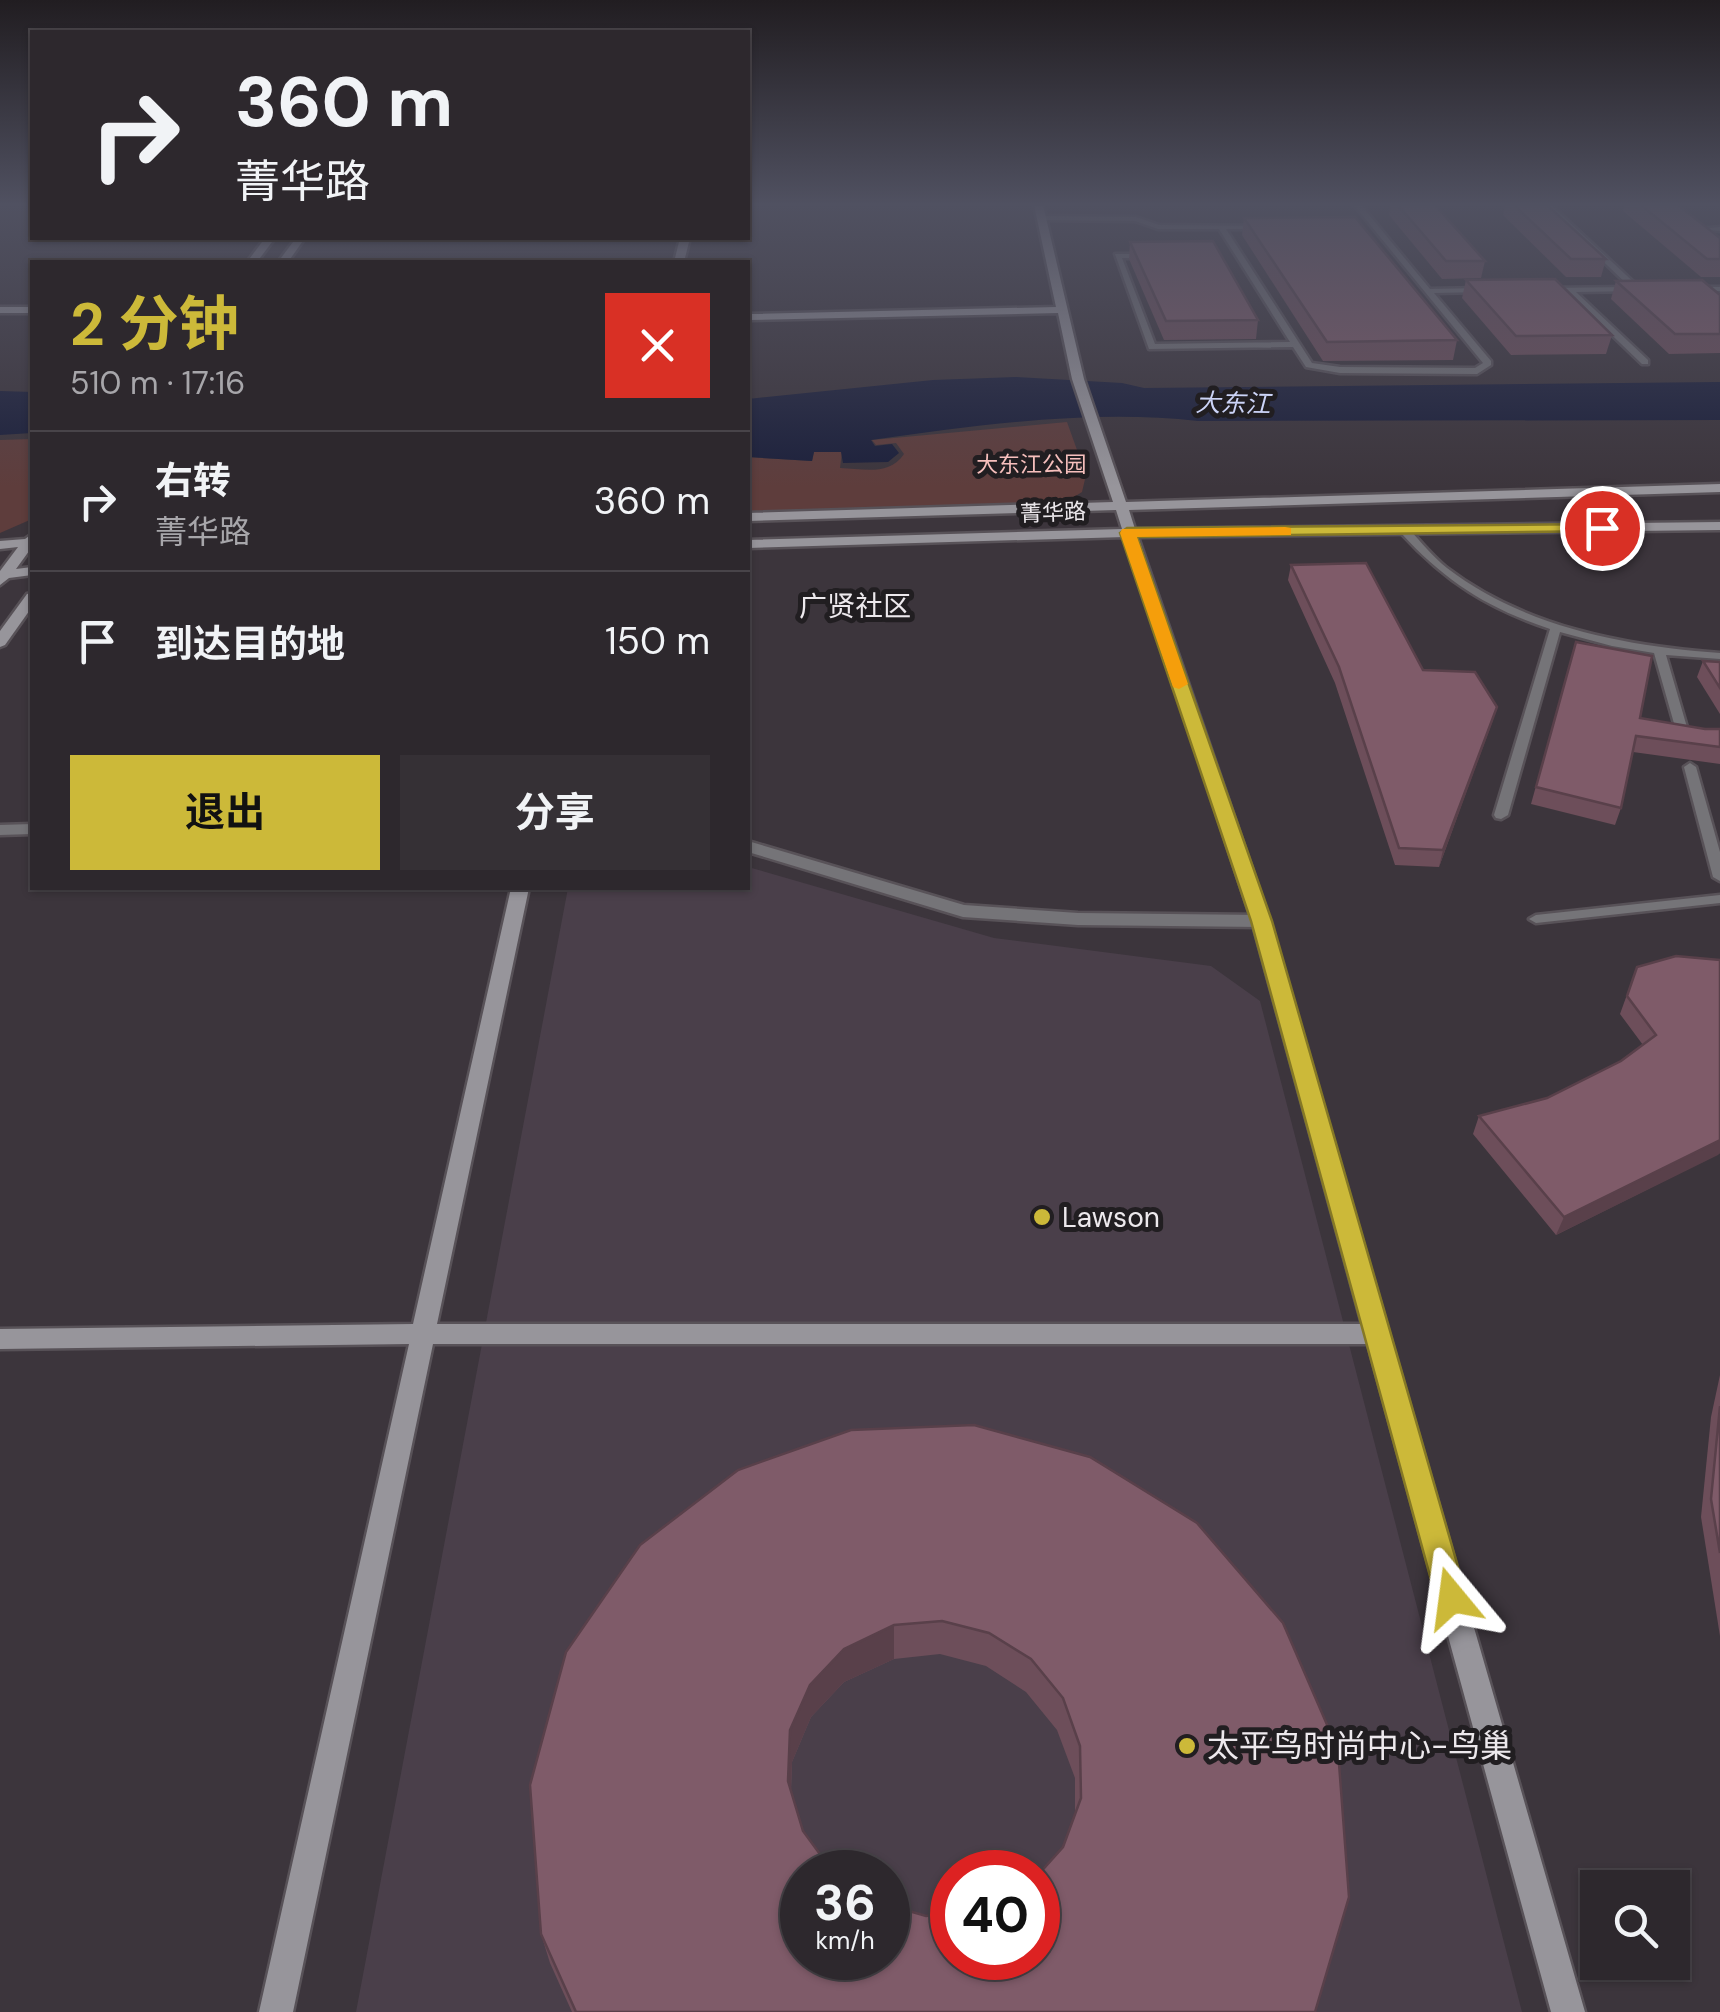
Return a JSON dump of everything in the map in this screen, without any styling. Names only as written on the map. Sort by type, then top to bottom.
[{"type":"street","points":[[1060,299],[1078,378],[1123,503],[1127,533],[1262,921],[1568,2012]]},
{"type":"street","points":[[0,310],[30,310]]},
{"type":"street","points":[[750,316],[1063,310]]},
{"type":"street","points":[[750,517],[1720,488]]},
{"type":"street","name":"菁华路","points":[[750,544],[1127,533],[1720,526]]},
{"type":"street","points":[[0,545],[30,541]]},
{"type":"street","points":[[2,577],[30,543]]},
{"type":"street","points":[[2,577],[30,571]]},
{"type":"street","points":[[0,642],[30,599]]},
{"type":"street","points":[[0,830],[30,830]]},
{"type":"street","points":[[750,847],[963,912],[1078,920],[1262,921]]},
{"type":"street","points":[[276,2012],[520,890]]},
{"type":"street","points":[[0,1339],[423,1334],[1378,1334]]},
{"type":"lane","points":[[1134,299],[1152,347],[1295,344]]},
{"type":"lane","points":[[1266,299],[1309,364],[1340,370],[1476,372],[1488,363],[1436,299]]},
{"type":"lane","points":[[1579,299],[1646,362]]},
{"type":"lane","points":[[1405,531],[1444,571],[1491,599],[1556,627],[1628,648],[1720,656]]},
{"type":"lane","points":[[1500,815],[1556,627]]},
{"type":"lane","points":[[1659,651],[1685,742]]},
{"type":"lane","points":[[1690,767],[1720,878]]},
{"type":"lane","points":[[1536,919],[1720,899]]},
{"type":"shaded area","points":[[750,868],[994,938],[1211,966],[1260,1001],[1522,2012],[356,2012],[568,890],[750,890]]},
{"type":"green space","name":"大东江公园","points":[[1067,422],[1086,475],[1082,492],[1066,502],[750,514],[750,457],[812,461],[814,452],[842,452],[840,468],[875,470],[891,466],[904,454],[896,443],[876,445],[872,440]]},
{"type":"green space","points":[[30,439],[30,520],[0,533],[0,440]]},
{"type":"water","name":"大东江","points":[[1016,377],[1122,383],[1144,388],[1720,382],[1720,420],[1076,418],[871,440],[875,446],[892,444],[899,453],[888,462],[843,463],[841,452],[814,452],[812,461],[750,457],[750,399],[933,380]]},
{"type":"water","points":[[0,391],[30,392],[30,433],[0,435]]},
{"type":"building","points":[[1156,299],[1246,299],[1258,320],[1166,321]]},
{"type":"building","points":[[1298,299],[1423,299],[1457,340],[1327,342]]},
{"type":"building","points":[[1483,299],[1575,299],[1612,335],[1516,336]]},
{"type":"building","points":[[1636,299],[1720,299],[1720,334],[1675,334]]},
{"type":"building","points":[[1366,563],[1423,670],[1475,672],[1497,707],[1443,850],[1399,848],[1339,667],[1291,565]]},
{"type":"building","points":[[1576,642],[1652,656],[1640,718],[1720,729],[1720,747],[1636,736],[1621,808],[1536,787]]},
{"type":"building","points":[[1703,661],[1720,662],[1720,688]]},
{"type":"building","points":[[1676,956],[1720,960],[1720,1140],[1564,1217],[1479,1116],[1547,1098],[1621,1061],[1656,1035],[1627,996],[1637,967]]},
{"type":"building","points":[[1720,1406],[1720,1553],[1711,1499]]},
{"type":"building","name":"太平鸟时尚中心-鸟巢","points":[[974,1425],[1090,1457],[1197,1523],[1283,1623],[1338,1750],[1349,1897],[1315,2012],[576,2012],[541,1934],[530,1785],[566,1652],[640,1545],[738,1470],[851,1430]],"holes":[[[942,1621],[989,1633],[1031,1659],[1063,1698],[1080,1746],[1081,1798],[1060,1850],[1060,1980],[930,1980],[930,1916],[910,1911],[910,1980],[780,1980],[780,1850],[817,1850],[803,1831],[788,1781],[790,1730],[810,1685],[844,1649],[894,1625]]]},
{"type":"slow traffic","points":[[1179,684],[1127,533],[1285,532]]},
{"type":"place","name":"Lawson","points":[[1042,1217]]},
{"type":"place","name":"太平鸟时尚中心-鸟巢","points":[[1187,1746]]},
{"type":"district","name":"广贤社区","points":[[855,606]]},
{"type":"route","points":[[1452,1598],[1262,921],[1127,533],[1602,528]]}]
